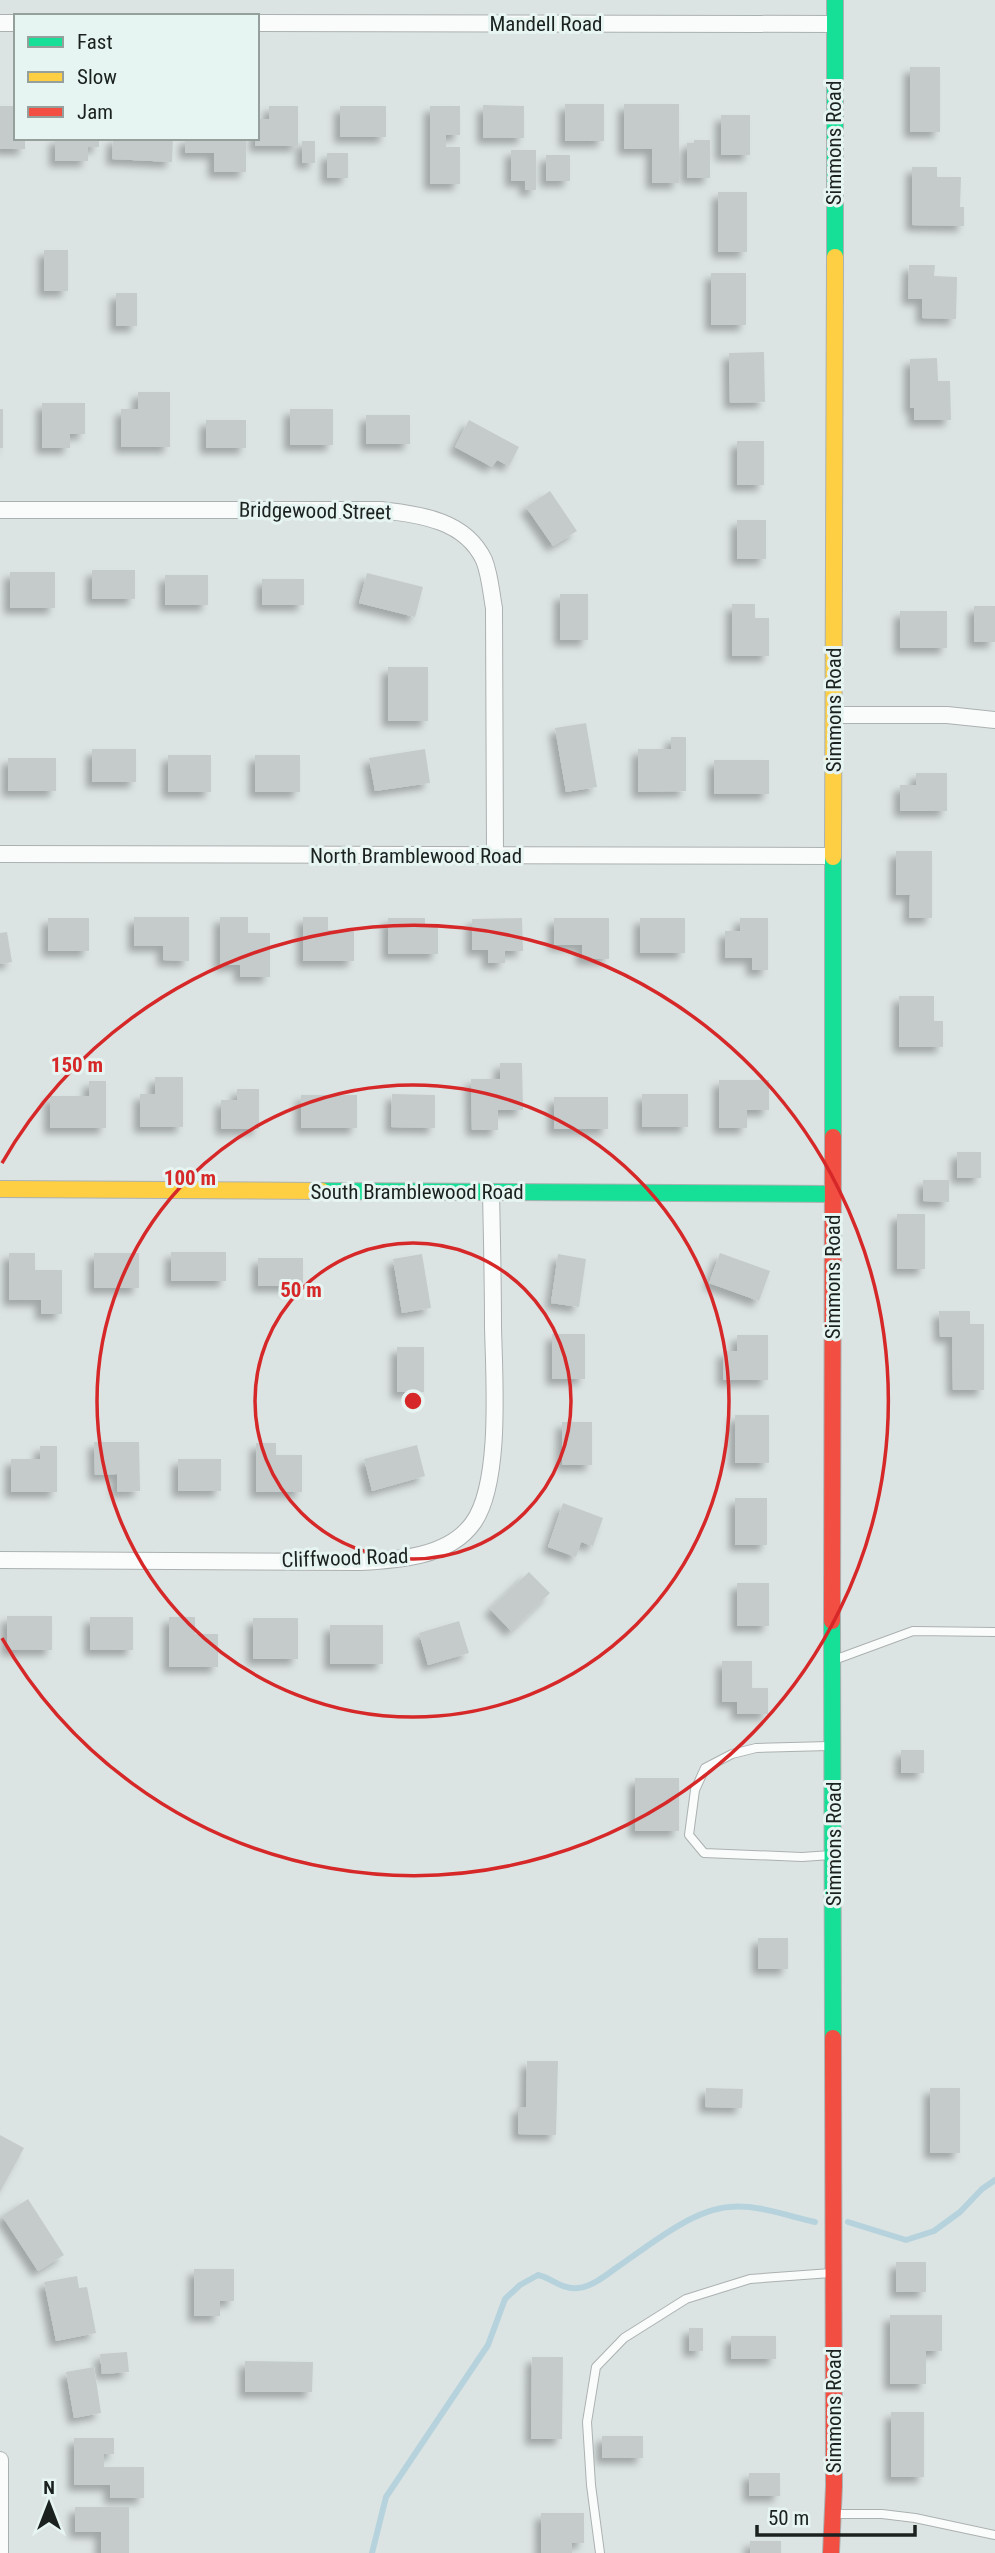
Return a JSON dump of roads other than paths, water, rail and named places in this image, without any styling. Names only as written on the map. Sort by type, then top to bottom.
[{"type":"street","name":"Simmons Road","points":[[831,2553],[834,2273],[832,1661],[835,0]]},
{"type":"street","name":"Mandell Road","points":[[259,23],[835,24]]},
{"type":"street","name":"Bridgewood Street","points":[[0,510],[381,510],[429,518],[463,533],[484,561],[494,608],[495,855]]},
{"type":"street","points":[[834,715],[947,715],[995,720]]},
{"type":"street","name":"North Bramblewood Road","points":[[0,854],[833,856]]},
{"type":"street","name":"South Bramblewood Road","points":[[0,1189],[833,1194]]},
{"type":"street","name":"Cliffwood Road","points":[[0,1560],[360,1562],[424,1554],[453,1540],[473,1524],[486,1493],[491,1461],[494,1379],[491,1193]]},
{"type":"street","points":[[0,2460],[0,2553]]},
{"type":"lane","points":[[832,1661],[913,1631],[995,1632]]},
{"type":"lane","points":[[834,1746],[756,1748],[732,1754],[705,1768],[695,1790],[689,1835],[704,1853],[802,1857],[834,1854]]},
{"type":"lane","points":[[600,2553],[591,2485],[587,2422],[596,2367],[624,2338],[687,2299],[750,2278],[834,2273]]},
{"type":"lane","points":[[833,2514],[904,2516],[995,2535]]},
{"type":"waterway","points":[[848,2222],[906,2240],[934,2231],[960,2212],[982,2189],[995,2180]]},
{"type":"waterway","points":[[372,2553],[386,2497],[488,2345],[505,2299],[520,2285],[538,2275],[567,2287],[588,2286],[685,2222],[729,2207],[750,2207],[815,2222]]}]
